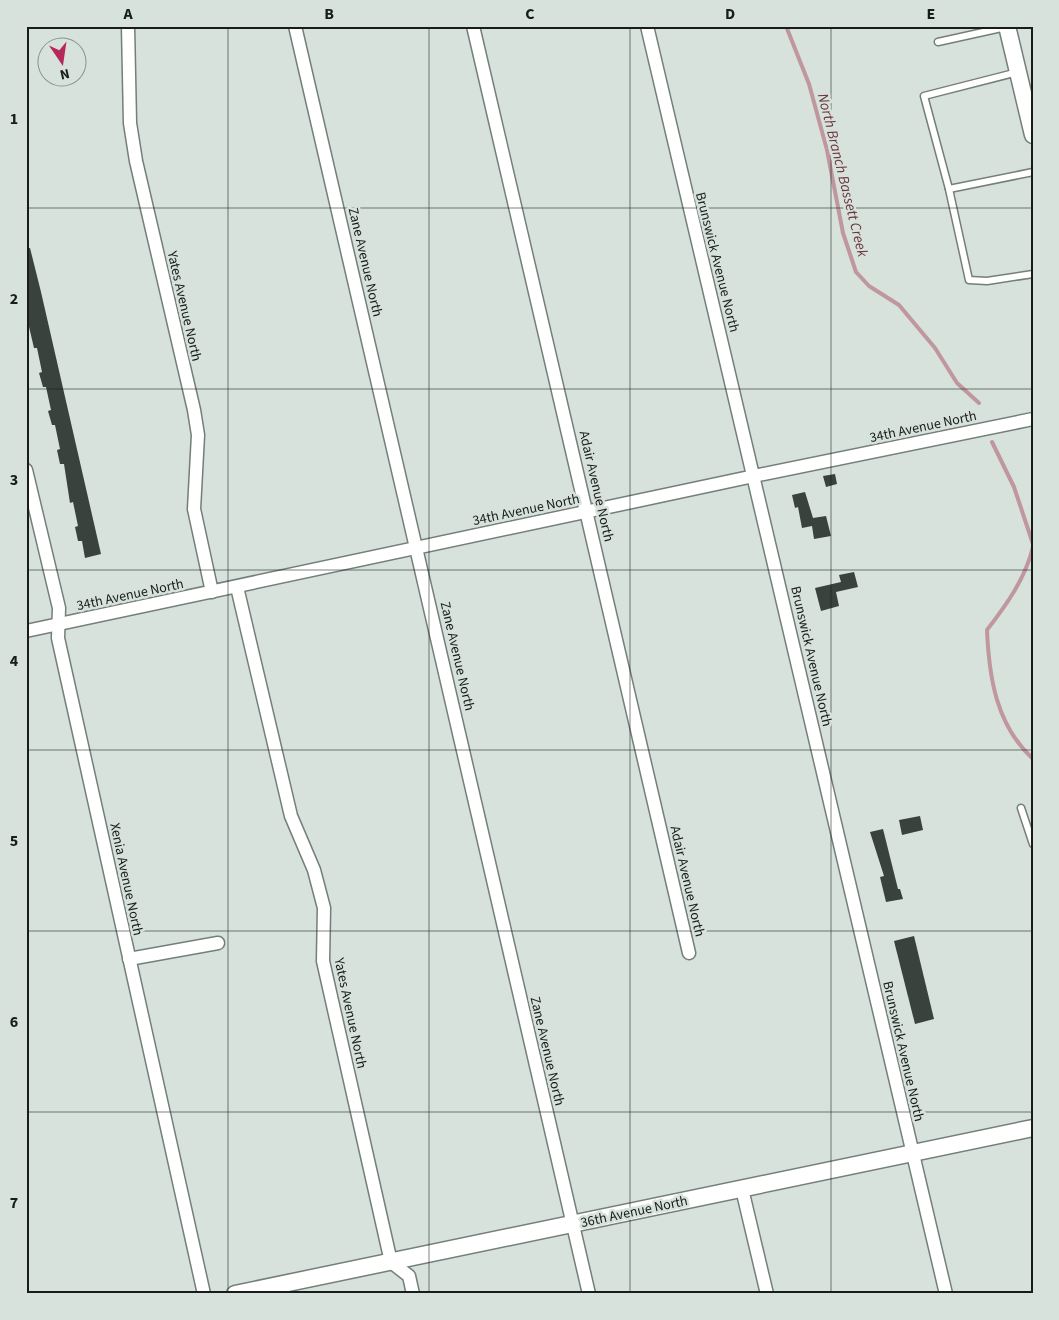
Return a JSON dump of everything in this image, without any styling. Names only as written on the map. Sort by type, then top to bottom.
[{"type":"street","name":"Yates Avenue North","points":[[128,26],[130,123],[136,161],[194,410],[198,435],[194,509],[212,592]]},
{"type":"street","name":"Zane Avenue North","points":[[295,26],[589,1294]]},
{"type":"street","name":"Adair Avenue North","points":[[473,26],[689,953]]},
{"type":"street","name":"Brunswick Avenue North","points":[[647,26],[946,1294]]},
{"type":"street","points":[[1007,27],[1033,135]]},
{"type":"street","name":"34th Avenue North","points":[[26,631],[587,511],[1033,419]]},
{"type":"street","name":"Xenia Avenue North","points":[[26,470],[59,608],[58,638],[204,1294]]},
{"type":"street","name":"Yates Avenue North","points":[[237,587],[291,816],[314,870],[324,908],[323,961],[391,1262]]},
{"type":"street","points":[[129,959],[218,943]]},
{"type":"street","name":"36th Avenue North","points":[[235,1294],[1033,1128]]},
{"type":"street","points":[[742,1188],[767,1294]]},
{"type":"street","points":[[391,1262],[409,1276],[413,1294]]},
{"type":"lane","points":[[938,42],[1007,27]]},
{"type":"lane","points":[[1018,72],[924,96],[949,189],[969,280],[987,281],[1033,274]]},
{"type":"lane","points":[[949,189],[1033,172]]},
{"type":"lane","points":[[1021,808],[1033,844]]},
{"type":"building","points":[[26,248],[30,248],[41,292],[101,554],[85,558],[82,541],[78,541],[75,527],[78,526],[73,502],[70,503],[64,464],[60,464],[57,450],[60,449],[55,425],[52,425],[48,411],[51,410],[46,387],[43,387],[39,373],[42,372],[37,348],[34,348],[26,314],[29,313],[26,300]]},
{"type":"building","points":[[835,474],[837,484],[826,487],[823,476]]},
{"type":"building","points":[[805,492],[813,518],[826,516],[831,536],[814,539],[812,526],[802,528],[798,507],[795,508],[792,495]]},
{"type":"building","points":[[854,572],[858,587],[836,592],[839,606],[821,611],[815,588],[841,582],[839,575]]},
{"type":"building","points":[[920,816],[923,830],[902,835],[899,820]]},
{"type":"building","points":[[883,829],[898,889],[900,889],[903,899],[886,902],[880,877],[884,876],[870,832]]},
{"type":"building","points":[[914,936],[934,1019],[915,1024],[894,941]]},
{"type":"waterway","name":"North Branch Bassett Creek","points":[[786,26],[809,84],[827,150],[843,233],[856,272],[869,286],[899,305],[935,348],[957,383],[979,403]]},
{"type":"waterway","name":"North Branch Bassett Creek","points":[[992,442],[1014,487],[1033,544]]},
{"type":"waterway","name":"North Branch Bassett Creek","points":[[1033,547],[1030,559],[1020,580],[1008,601],[987,630],[993,683],[1003,716],[1020,746],[1033,759]]}]
